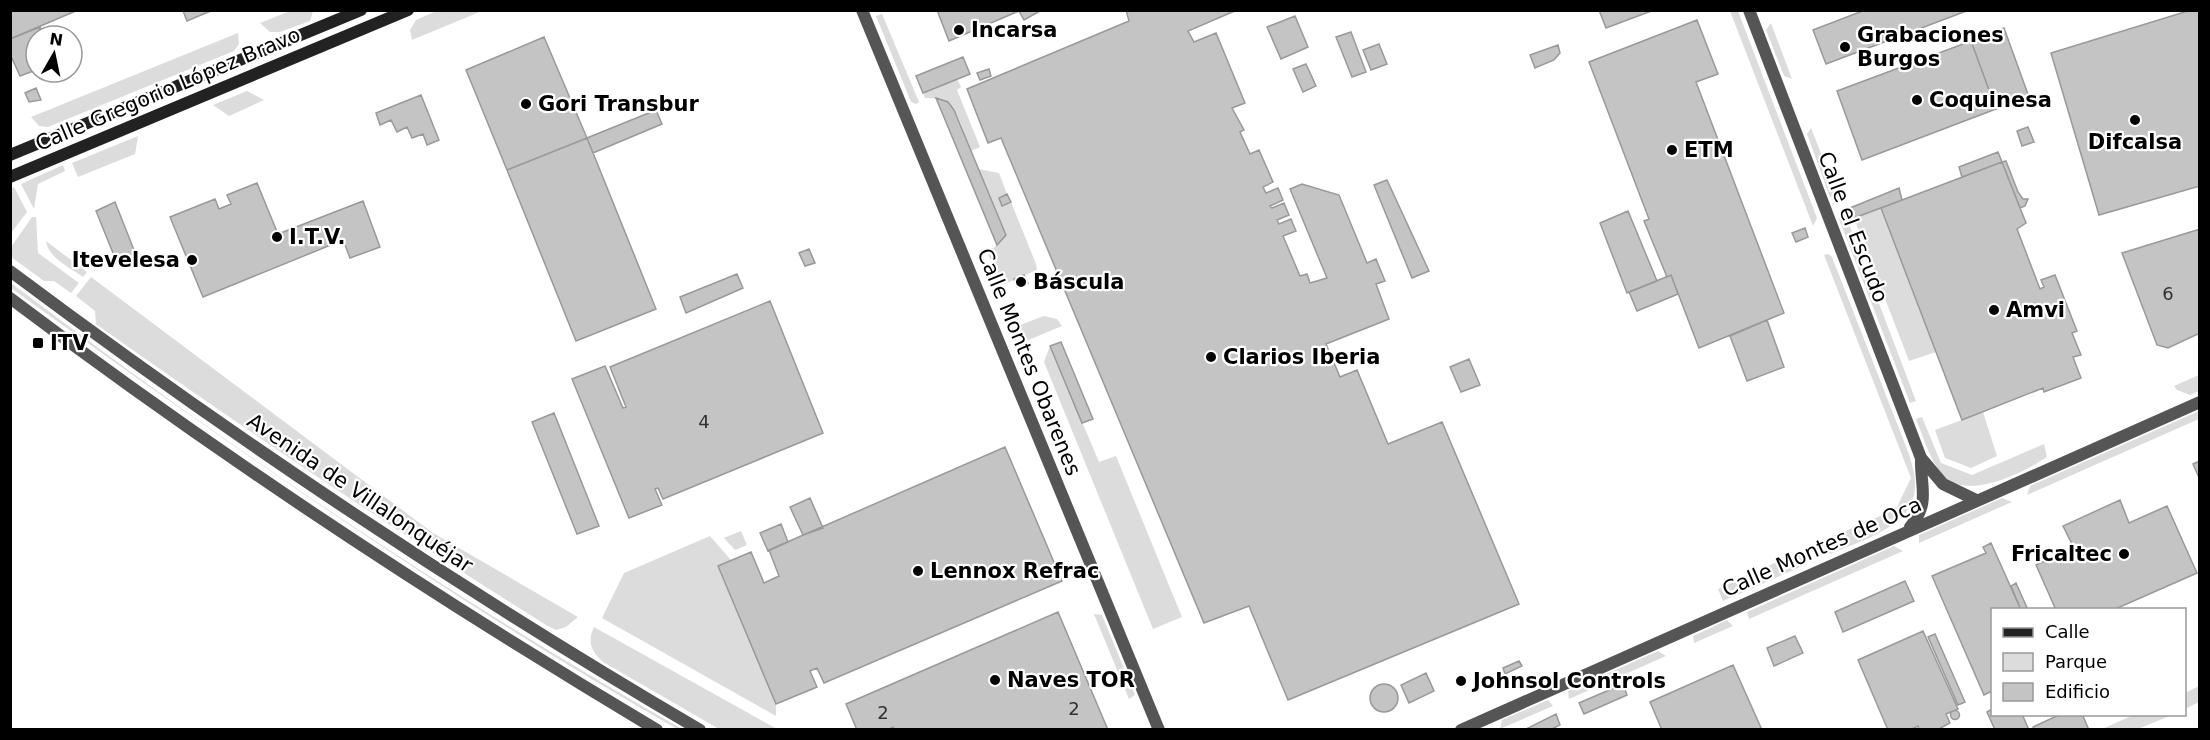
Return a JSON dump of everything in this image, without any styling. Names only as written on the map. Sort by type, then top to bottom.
[{"type":"main road","name":"Calle Gregorio López Bravo","points":[[10,155],[361,10]]},
{"type":"main road","name":"Calle Gregorio López Bravo","points":[[10,177],[408,10]]},
{"type":"street","name":"Calle Montes Obarenes","points":[[862,10],[1159,729]]},
{"type":"street","name":"Calle el Escudo","points":[[1749,10],[1920,458],[1923,502],[1920,515],[1907,530]]},
{"type":"street","name":"Avenida de Villalonquéjar","points":[[10,271],[156,378],[388,538],[529,628],[700,729]]},
{"type":"street","name":"Avenida de Villalonquéjar","points":[[10,298],[170,416],[388,564],[657,729]]},
{"type":"street","name":"Calle Montes de Oca","points":[[1461,729],[2199,402]]},
{"type":"street","name":"Calle el Escudo","points":[[1920,458],[1943,484],[1976,500]]},
{"type":"green space","points":[[439,10],[482,11],[412,40],[410,30],[416,20]]},
{"type":"green space","points":[[290,11],[313,11],[310,21],[280,32],[270,32],[260,23]]},
{"type":"green space","points":[[1730,11],[1738,11],[1817,218],[1813,226]]},
{"type":"green space","points":[[882,14],[919,102],[916,104],[911,102],[876,16]]},
{"type":"green space","points":[[1771,23],[1792,79],[1784,76],[1766,30]]},
{"type":"green space","points":[[238,33],[239,44],[234,51],[48,127],[39,126],[31,117]]},
{"type":"green space","points":[[957,79],[961,87],[957,90],[980,147],[971,151],[951,107],[945,102],[925,98],[923,93]]},
{"type":"green space","points":[[247,91],[264,100],[229,116],[213,105]]},
{"type":"green space","points":[[1811,128],[1839,199],[1830,197],[1807,134]]},
{"type":"green space","points":[[138,136],[135,154],[78,177],[72,163]]},
{"type":"green space","points":[[63,165],[65,171],[38,184],[34,209],[21,184]]},
{"type":"green space","points":[[978,169],[999,173],[1007,194],[999,198],[1002,206],[1011,202],[1036,264],[1037,270],[1002,285],[988,254],[1006,235]]},
{"type":"green space","points":[[14,187],[27,212],[11,233],[11,189]]},
{"type":"green space","points":[[1881,208],[1936,352],[1909,361],[1854,218]]},
{"type":"green space","points":[[1844,211],[1916,401],[1910,403],[1839,219],[1840,214]]},
{"type":"green space","points":[[32,217],[36,217],[38,253],[79,283],[71,293],[54,281],[44,281],[11,257],[11,247]]},
{"type":"green space","points":[[46,241],[87,272],[83,277],[55,257]]},
{"type":"green space","points":[[1828,254],[1832,257],[1909,454],[1915,483],[1912,501],[1906,513],[1896,522],[1870,538],[1830,554],[1820,542],[1896,509],[1911,478],[1824,255]]},
{"type":"green space","points":[[91,277],[433,533],[578,617],[566,627],[556,630],[546,625],[375,515],[96,324],[95,311],[76,296]]},
{"type":"green space","points":[[11,283],[173,402],[339,517],[509,626],[682,729],[677,729],[591,679],[505,626],[338,517],[255,461],[11,288]]},
{"type":"green space","points":[[1044,316],[1057,319],[1062,326],[1026,341],[1020,325]]},
{"type":"green space","points":[[1050,346],[1099,462],[1116,456],[1182,617],[1153,629],[1044,362]]},
{"type":"green space","points":[[2199,375],[2199,391],[2190,395],[2177,390],[2174,386]]},
{"type":"green space","points":[[2199,411],[2199,419],[2027,495],[2030,486]]},
{"type":"green space","points":[[1983,412],[1997,456],[1971,468],[1945,458],[1935,430]]},
{"type":"green space","points":[[1922,417],[1941,463],[1972,475],[2044,444],[2047,457],[2009,477],[1993,482],[1963,485],[1951,482],[1941,473],[1930,454],[1916,419]]},
{"type":"green space","points":[[2002,498],[2012,502],[1919,543],[1919,535]]},
{"type":"green space","points":[[741,531],[747,545],[735,550],[724,538]]},
{"type":"green space","points":[[710,536],[731,560],[719,566],[776,704],[776,716],[602,618],[624,573]]},
{"type":"green space","points":[[1894,546],[1903,551],[1749,619],[1747,612]]},
{"type":"green space","points":[[1803,550],[1805,565],[1723,601],[1718,589]]},
{"type":"green space","points":[[1094,614],[1102,615],[1135,695],[1129,699]]},
{"type":"green space","points":[[1727,620],[1733,626],[1694,643],[1693,636]]},
{"type":"green space","points":[[594,627],[777,729],[719,729],[603,662],[591,646]]},
{"type":"green space","points":[[1658,651],[1666,656],[1569,699],[1568,691]]},
{"type":"green space","points":[[2199,686],[2199,702],[2186,708],[2186,692]]},
{"type":"green space","points":[[1548,700],[1553,706],[1500,729],[1502,720]]},
{"type":"green space","points":[[2131,716],[2170,716],[2138,729],[2102,729]]},
{"type":"building","points":[[10,10],[78,10],[45,24],[24,24],[24,33],[10,39]]},
{"type":"building","points":[[184,10],[213,10],[187,21],[183,11]]},
{"type":"building","name":"Incarsa","points":[[937,10],[1042,10],[1024,20],[1019,11],[949,41]]},
{"type":"building","name":"Clarios Iberia","points":[[1126,10],[1237,10],[1188,31],[1194,42],[1216,33],[1245,103],[1232,108],[1244,130],[1240,132],[1250,154],[1259,150],[1273,182],[1263,187],[1266,193],[1278,188],[1283,200],[1270,206],[1272,208],[1284,203],[1289,215],[1277,220],[1279,224],[1291,219],[1296,231],[1283,236],[1300,276],[1307,274],[1310,283],[1327,278],[1290,189],[1302,184],[1339,195],[1367,263],[1376,259],[1385,281],[1376,284],[1389,319],[1326,344],[1340,377],[1357,370],[1388,444],[1442,422],[1519,604],[1288,700],[1249,606],[1204,623],[1001,138],[988,143],[967,89],[1129,21]]},
{"type":"building","points":[[1599,10],[1654,10],[1606,28]]},
{"type":"building","name":"Grabaciones Burgos","points":[[1865,10],[1969,10],[1826,64],[1813,30]]},
{"type":"building","name":"Difcalsa","points":[[2191,10],[2200,10],[2200,186],[2099,215],[2051,53]]},
{"type":"building","points":[[1295,16],[1308,47],[1281,59],[1267,27]]},
{"type":"building","name":"ETM","points":[[1697,20],[1718,74],[1696,82],[1784,313],[1699,348],[1671,275],[1667,277],[1644,221],[1649,219],[1589,62]]},
{"type":"building","points":[[2004,28],[2029,97],[1996,109],[1971,41]]},
{"type":"building","points":[[1351,32],[1366,72],[1352,77],[1336,37]]},
{"type":"building","points":[[24,33],[24,74],[20,76],[10,54],[10,39]]},
{"type":"building","name":"Gori Transbur","points":[[544,37],[587,138],[507,170],[466,70]]},
{"type":"building","name":"Coquinesa","points":[[1971,41],[1996,109],[1862,160],[1837,91]]},
{"type":"building","points":[[1379,44],[1387,64],[1371,70],[1363,50]]},
{"type":"building","points":[[1558,45],[1560,53],[1554,60],[1535,68],[1530,55]]},
{"type":"building","points":[[963,57],[970,74],[923,93],[916,76]]},
{"type":"building","points":[[1306,64],[1316,86],[1303,92],[1293,69]]},
{"type":"building","points":[[989,69],[991,76],[980,80],[977,73]]},
{"type":"building","points":[[36,88],[41,100],[29,102],[25,93]]},
{"type":"building","points":[[421,95],[439,140],[427,145],[423,134],[412,138],[407,127],[397,132],[391,120],[380,125],[376,113]]},
{"type":"building","points":[[936,98],[948,102],[954,110],[1006,235],[997,245]]},
{"type":"building","points":[[656,110],[662,124],[593,153],[587,138]]},
{"type":"building","points":[[2028,127],[2034,142],[2022,146],[2017,131]]},
{"type":"building","points":[[587,138],[656,309],[576,341],[507,170]]},
{"type":"building","points":[[1998,152],[2002,162],[1962,177],[1959,167]]},
{"type":"building","points":[[2006,161],[2018,192],[2023,199],[2028,199],[2025,206],[2020,208],[2002,162]]},
{"type":"building","name":"Amvi","points":[[2002,162],[2026,223],[2017,229],[2040,289],[2044,287],[2041,280],[2055,275],[2077,331],[2072,333],[2081,355],[2073,357],[2081,378],[2044,392],[2043,388],[1962,420],[1881,208]]},
{"type":"building","points":[[1387,180],[1429,271],[1412,278],[1374,185]]},
{"type":"building","name":"I.T.V.","points":[[257,183],[278,234],[363,201],[380,247],[350,258],[343,240],[203,297],[170,217],[215,199],[219,209],[231,204],[227,195]]},
{"type":"building","points":[[1899,188],[1902,200],[1854,218],[1850,208]]},
{"type":"building","points":[[1007,194],[1011,202],[1002,206],[999,198]]},
{"type":"building","points":[[115,202],[136,255],[117,263],[96,211]]},
{"type":"building","points":[[1628,211],[1657,281],[1627,293],[1600,223]]},
{"type":"building","points":[[1805,228],[1808,237],[1796,242],[1792,233]]},
{"type":"building","points":[[2200,229],[2200,333],[2168,348],[2157,345],[2122,253]]},
{"type":"building","points":[[809,249],[815,263],[805,266],[799,253]]},
{"type":"building","points":[[737,274],[743,288],[686,313],[680,297]]},
{"type":"building","name":"Báscula","points":[[1024,275],[1028,283],[1017,287],[1014,279]]},
{"type":"building","points":[[1671,275],[1678,294],[1637,311],[1629,292]]},
{"type":"building","points":[[770,301],[823,433],[663,499],[658,488],[655,489],[662,505],[629,518],[572,379],[605,366],[623,408],[626,407],[610,367]]},
{"type":"building","points":[[1767,320],[1784,367],[1747,381],[1730,336]]},
{"type":"building","points":[[1061,342],[1093,419],[1082,423],[1050,346]]},
{"type":"building","points":[[1469,359],[1480,385],[1461,392],[1450,367]]},
{"type":"building","points":[[554,413],[599,526],[577,534],[532,422]]},
{"type":"building","name":"Lennox Refrac","points":[[1005,447],[1062,581],[824,683],[817,668],[810,671],[817,687],[776,704],[718,566],[751,552],[764,583],[779,576],[769,550]]},
{"type":"building","points":[[2200,461],[2200,480],[2193,464]]},
{"type":"building","points":[[810,498],[823,528],[803,535],[790,507]]},
{"type":"building","name":"Fricaltec","points":[[2120,500],[2129,523],[2167,506],[2197,573],[2118,608],[2055,608],[2036,565],[2074,548],[2063,526]]},
{"type":"building","points":[[781,524],[788,542],[768,551],[760,533]]},
{"type":"building","points":[[1991,543],[2020,608],[1991,608],[1991,692],[1984,695],[1932,576],[1986,553],[1983,547]]},
{"type":"building","points":[[1905,581],[1914,601],[1843,632],[1835,612]]},
{"type":"building","points":[[2016,583],[2027,608],[2020,608],[2011,586]]},
{"type":"building","name":"Naves TOR","points":[[1058,612],[1108,730],[895,730],[893,727],[888,730],[857,730],[846,704]]},
{"type":"building","points":[[1923,631],[1958,709],[1946,714],[1950,723],[1937,730],[1919,730],[1918,726],[1910,730],[1888,730],[1858,660]]},
{"type":"building","points":[[1935,634],[1965,702],[1958,705],[1928,637]]},
{"type":"building","points":[[1795,636],[1803,653],[1774,666],[1767,648]]},
{"type":"building","points":[[1519,661],[1522,666],[1505,674],[1503,668]]},
{"type":"building","points":[[1733,665],[1762,730],[1662,730],[1650,702]]},
{"type":"building","points":[[1426,673],[1434,691],[1409,703],[1401,685]]},
{"type":"building","points":[[1384,684],[1394,688],[1398,698],[1394,708],[1384,712],[1374,708],[1370,698],[1374,688]]},
{"type":"building","points":[[1623,684],[1627,695],[1584,714],[1579,703]]},
{"type":"building","points":[[1991,710],[1991,716],[2023,716],[2029,730],[1995,730],[1987,712]]},
{"type":"building","points":[[1955,711],[1959,715],[1955,719],[1951,715]]},
{"type":"building","points":[[1556,714],[1560,725],[1550,730],[1524,730]]},
{"type":"building","points":[[2057,716],[2083,716],[2089,730],[2034,730],[2033,727]]},
{"type":"place","name":"Incarsa","points":[[959,30]]},
{"type":"place","name":"Grabaciones Burgos","points":[[1845,47]]},
{"type":"place","name":"Coquinesa","points":[[1917,100]]},
{"type":"place","name":"Gori Transbur","points":[[526,104]]},
{"type":"place","name":"Difcalsa","points":[[2135,120]]},
{"type":"place","name":"ETM","points":[[1672,150]]},
{"type":"place","name":"I.T.V.","points":[[277,237]]},
{"type":"place","name":"Itevelesa","points":[[192,260]]},
{"type":"place","name":"Báscula","points":[[1021,282]]},
{"type":"place","name":"Amvi","points":[[1994,310]]},
{"type":"place","name":"ITV","points":[[38,343]]},
{"type":"place","name":"Clarios Iberia","points":[[1211,357]]},
{"type":"place","name":"Fricaltec","points":[[2124,554]]},
{"type":"place","name":"Lennox Refrac","points":[[918,571]]},
{"type":"place","name":"Naves TOR","points":[[995,680]]},
{"type":"place","name":"Johnsol Controls","points":[[1461,681]]}]
